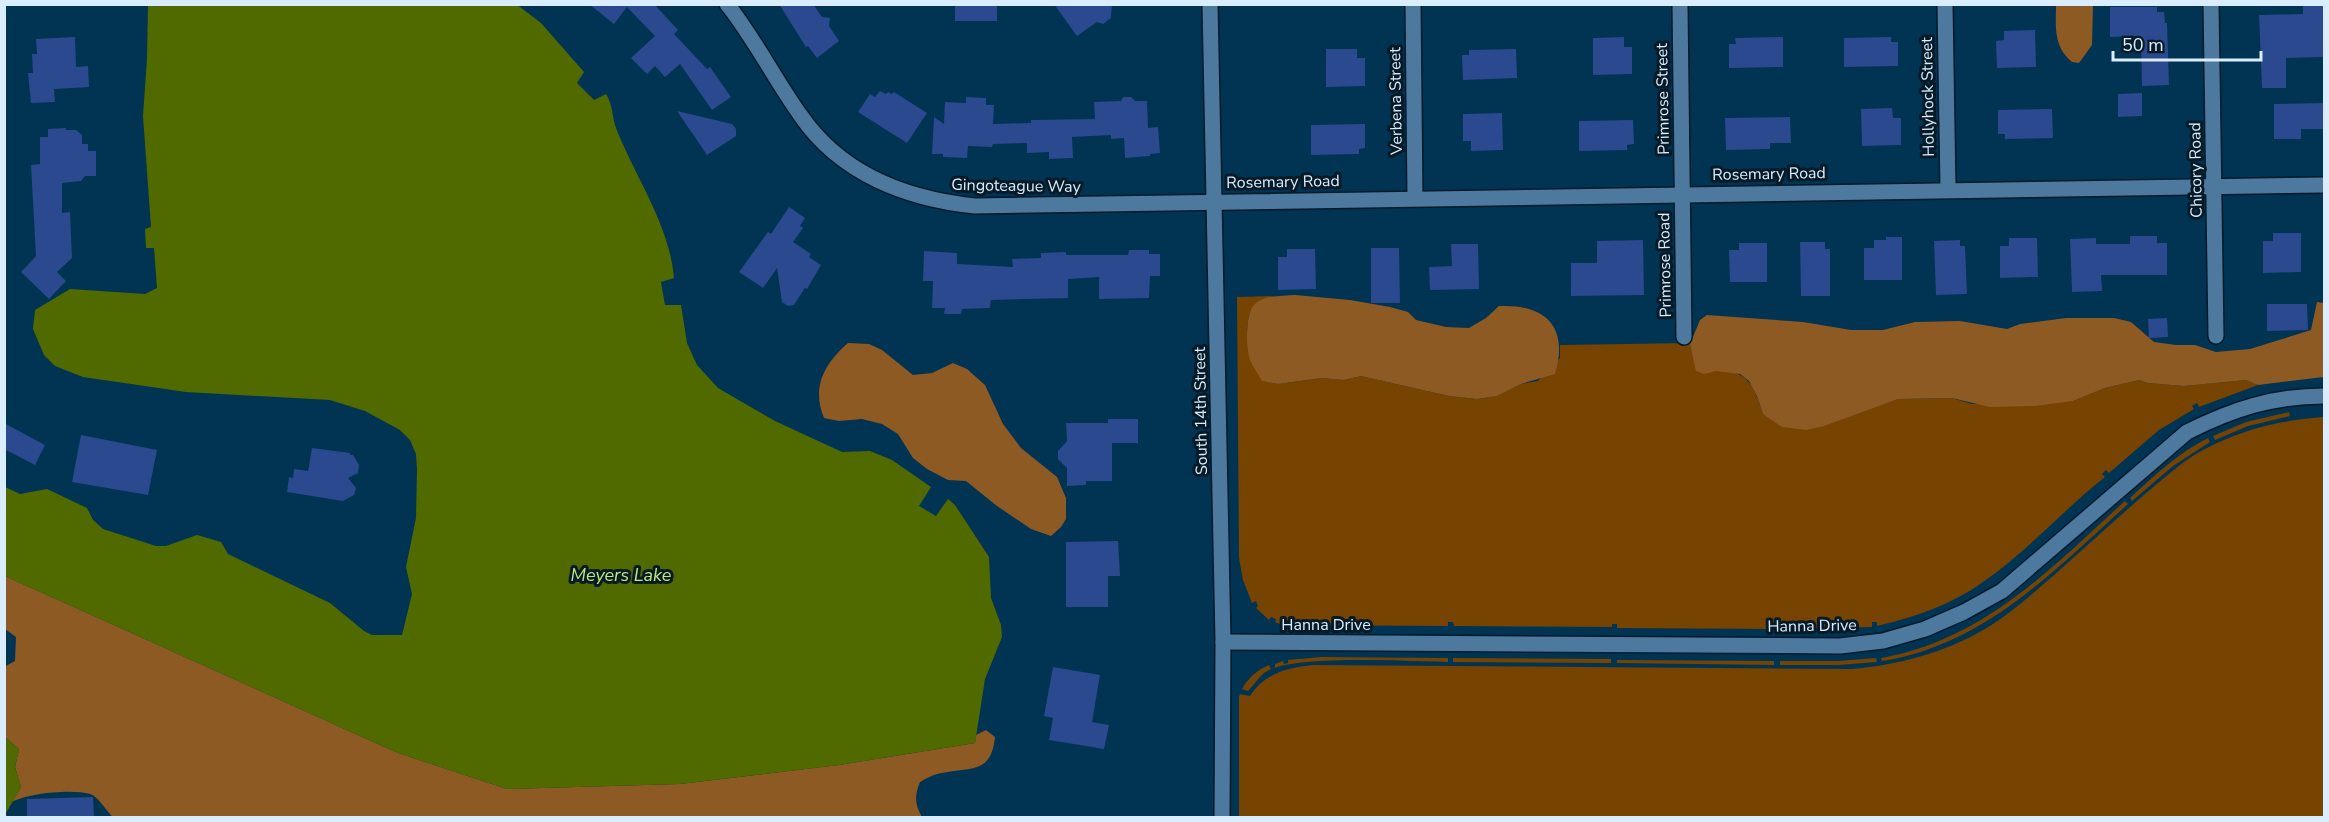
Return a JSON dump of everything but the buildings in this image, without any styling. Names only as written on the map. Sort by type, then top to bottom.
[{"type":"street","name":"Gingoteague Way","points":[[727,4],[801,117],[822,143],[842,161],[886,185],[943,203],[975,206],[1214,202]]},
{"type":"street","name":"South 14th Street","points":[[1210,4],[1223,642],[1222,818]]},
{"type":"street","name":"Verbena Street","points":[[1413,4],[1415,198]]},
{"type":"street","name":"Primrose Street","points":[[1680,4],[1682,194]]},
{"type":"street","name":"Hollyhock Street","points":[[1945,4],[1948,189]]},
{"type":"street","name":"Chicory Road","points":[[2211,4],[2216,336]]},
{"type":"street","name":"Rosemary Road","points":[[1214,202],[2325,185]]},
{"type":"street","name":"Primrose Road","points":[[1682,194],[1684,337]]},
{"type":"street","name":"Hanna Drive","points":[[1223,642],[1840,646],[1883,641],[1926,630],[2002,591],[2187,432],[2219,416],[2256,403],[2298,396],[2325,396]]},
{"type":"shaded area","points":[[2056,5],[2093,5],[2092,45],[2079,63],[2072,62],[2061,49],[2056,28]]},
{"type":"shaded area","points":[[1295,295],[1350,300],[1390,307],[1408,312],[1416,320],[1446,327],[1469,328],[1486,318],[1499,306],[1530,309],[1541,314],[1556,331],[1559,358],[1555,374],[1521,384],[1497,396],[1477,399],[1449,396],[1361,376],[1344,380],[1321,378],[1278,384],[1262,381],[1249,355],[1247,332],[1251,309],[1263,299]]},
{"type":"shaded area","points":[[1275,296],[1261,301],[1249,315],[1247,328],[1250,358],[1263,381],[1278,384],[1321,378],[1344,380],[1361,376],[1449,396],[1477,399],[1497,396],[1521,384],[1538,381],[1560,358],[1560,345],[1690,343],[1697,371],[1704,373],[1726,371],[1742,376],[1753,388],[1763,414],[1844,417],[1898,399],[1952,398],[1972,404],[2073,401],[2105,388],[2139,380],[2184,386],[2246,380],[2258,385],[2199,407],[2197,403],[2192,406],[2194,409],[2159,430],[2109,473],[2106,470],[2102,474],[2105,477],[2030,544],[1971,590],[1932,609],[1877,626],[1877,622],[1872,622],[1872,627],[1780,629],[1780,625],[1775,625],[1775,629],[1617,628],[1617,624],[1612,624],[1612,627],[1454,626],[1453,622],[1448,622],[1448,626],[1289,625],[1288,620],[1283,620],[1283,625],[1275,622],[1276,619],[1271,617],[1269,620],[1256,608],[1258,606],[1256,601],[1252,603],[1243,580],[1239,558],[1237,297]]},
{"type":"shaded area","points":[[2317,302],[2324,303],[2324,377],[2258,385],[2246,380],[2184,386],[2139,380],[2105,388],[2073,401],[2035,406],[1990,407],[1952,398],[1898,399],[1824,426],[1806,430],[1782,427],[1763,414],[1749,381],[1740,374],[1716,371],[1704,374],[1696,371],[1690,344],[1700,320],[1707,315],[1803,322],[1851,330],[1883,330],[1915,322],[1960,321],[2007,329],[2020,324],[2066,318],[2114,318],[2131,322],[2154,342],[2195,345],[2216,352],[2250,349],[2311,330]]},
{"type":"shaded area","points":[[848,343],[869,344],[882,350],[913,375],[932,373],[953,363],[967,369],[985,385],[1003,424],[1021,448],[1057,477],[1066,498],[1066,519],[1061,527],[1051,536],[1031,529],[966,481],[948,480],[927,469],[913,458],[898,434],[882,424],[862,419],[839,421],[824,418],[819,396],[822,376],[833,359]]},
{"type":"shaded area","points":[[2289,412],[2290,416],[2248,426],[2215,440],[2213,436],[2246,422]]},
{"type":"shaded area","points":[[2324,417],[2324,817],[1239,817],[1239,697],[1240,694],[1250,696],[1263,682],[1277,673],[1313,665],[1851,669],[1903,661],[1953,645],[2003,617],[2152,488],[2196,454],[2247,431],[2292,420]]},
{"type":"shaded area","points":[[2208,438],[2210,442],[2173,466],[2132,501],[2130,498],[2167,465]]},
{"type":"shaded area","points":[[2125,501],[2128,504],[2073,554],[2016,601],[1985,622],[1953,639],[1919,652],[1882,661],[1881,658],[1918,649],[1952,635],[1984,618],[2014,598],[2042,575]]},
{"type":"shaded area","points":[[5,576],[398,753],[507,789],[680,784],[839,765],[975,743],[976,735],[986,730],[995,737],[993,749],[984,763],[978,767],[936,774],[920,782],[916,800],[922,817],[113,817],[90,794],[62,792],[39,794],[12,802],[21,787],[15,767],[19,749],[5,737],[4,667],[15,661],[16,637],[5,629]]},
{"type":"shaded area","points":[[1321,657],[1448,658],[1448,662],[1351,660],[1296,663],[1276,667],[1263,674],[1248,691],[1242,689],[1253,675],[1269,665],[1271,669],[1275,667],[1275,664],[1283,661],[1284,664],[1288,663],[1288,660]]},
{"type":"shaded area","points":[[1453,658],[1611,659],[1611,663],[1453,662]]},
{"type":"shaded area","points":[[1876,658],[1877,662],[1838,665],[1780,665],[1780,661],[1838,661]]},
{"type":"shaded area","points":[[1617,660],[1774,661],[1774,665],[1617,663]]},
{"type":"water","name":"Meyers Lake","points":[[516,4],[541,23],[584,72],[577,83],[594,100],[606,94],[608,98],[616,128],[651,201],[666,239],[674,278],[661,282],[665,305],[681,305],[687,343],[697,365],[718,388],[775,421],[842,452],[870,451],[892,460],[931,487],[919,506],[936,516],[948,499],[955,505],[989,557],[991,598],[1001,625],[1002,637],[985,679],[975,743],[839,765],[680,784],[507,789],[398,753],[5,576],[5,487],[20,494],[47,489],[87,508],[93,520],[103,529],[156,546],[166,546],[197,535],[221,542],[228,554],[330,603],[364,631],[372,635],[402,635],[412,594],[406,567],[416,518],[417,469],[416,454],[410,440],[400,430],[365,411],[330,400],[186,392],[83,377],[55,366],[44,355],[33,329],[35,310],[70,289],[145,294],[157,288],[154,248],[146,248],[145,229],[151,227],[143,116],[148,5]]},
{"type":"water","points":[[5,737],[19,749],[15,767],[21,787],[6,813],[7,818],[4,817]]}]
